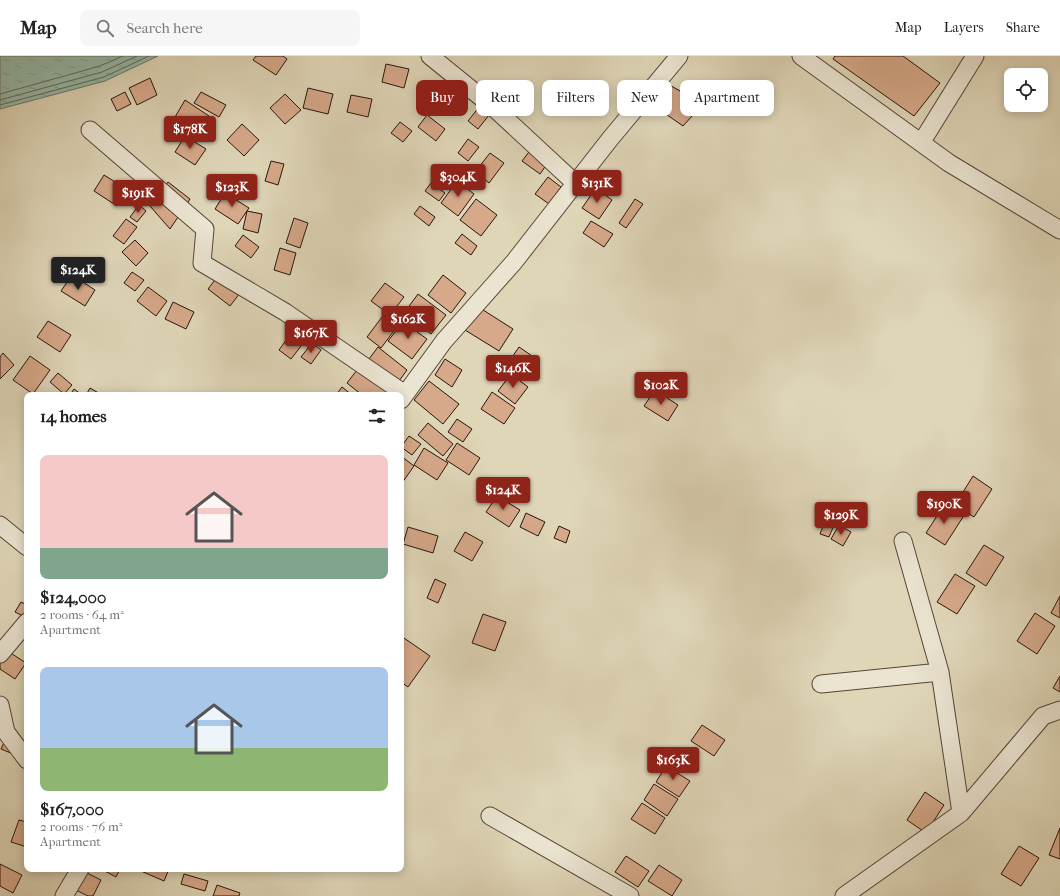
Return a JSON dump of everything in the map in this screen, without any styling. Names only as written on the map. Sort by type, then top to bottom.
[{"type":"street","points":[[430,56],[493,107],[576,184]]},
{"type":"street","points":[[404,396],[444,341],[514,262],[610,139],[679,56]]},
{"type":"street","points":[[801,56],[949,163],[1060,230]]},
{"type":"street","points":[[921,143],[975,56]]},
{"type":"street","points":[[90,130],[205,229],[202,263],[285,312],[396,392]]},
{"type":"street","points":[[0,525],[24,545]]},
{"type":"street","points":[[903,541],[940,672],[961,813]]},
{"type":"street","points":[[0,654],[24,626]]},
{"type":"street","points":[[821,684],[940,672]]},
{"type":"street","points":[[0,705],[6,732],[24,756]]},
{"type":"street","points":[[844,896],[961,813],[1043,716],[1060,710]]},
{"type":"street","points":[[490,816],[630,896]]},
{"type":"street","points":[[64,896],[78,872]]},
{"type":"water","points":[[0,56],[158,56],[105,81],[0,109]]},
{"type":"building","points":[[256,56],[283,56],[287,59],[276,75],[253,60]]},
{"type":"building","points":[[835,56],[903,56],[940,83],[914,116],[833,59]]},
{"type":"building","points":[[386,64],[409,69],[404,88],[382,82]]},
{"type":"building","points":[[150,78],[157,95],[137,105],[129,88]]},
{"type":"building","points":[[672,86],[680,91],[680,116],[692,116],[683,126],[669,116],[672,116]]},
{"type":"building","points":[[308,88],[333,94],[328,114],[303,108]]},
{"type":"building","points":[[125,92],[131,104],[117,111],[111,99]]},
{"type":"building","points":[[201,92],[226,105],[219,117],[194,103]]},
{"type":"building","points":[[285,94],[301,110],[285,124],[270,108]]},
{"type":"building","points":[[351,95],[372,99],[368,117],[347,112]]},
{"type":"building","points":[[185,100],[209,116],[198,132],[175,117]]},
{"type":"building","points":[[476,111],[476,116],[488,116],[478,129],[468,121]]},
{"type":"building","points":[[426,116],[428,116],[445,129],[436,141],[418,127]]},
{"type":"building","points":[[400,122],[412,131],[403,142],[391,133]]},
{"type":"building","points":[[242,124],[259,140],[244,156],[227,140]]},
{"type":"building","points":[[185,136],[206,149],[195,165],[175,152]]},
{"type":"building","points":[[468,139],[479,147],[468,161],[458,153]]},
{"type":"building","points":[[532,148],[549,161],[540,174],[522,161]]},
{"type":"building","points":[[490,153],[504,163],[489,183],[475,172]]},
{"type":"building","points":[[271,161],[284,164],[278,185],[265,181]]},
{"type":"building","points":[[139,172],[162,187],[151,204],[128,188]]},
{"type":"building","points":[[104,175],[128,190],[117,206],[94,191]]},
{"type":"building","points":[[548,177],[561,187],[549,204],[535,194]]},
{"type":"building","points":[[457,181],[474,194],[458,216],[441,203]]},
{"type":"building","points":[[168,182],[190,199],[170,229],[150,206]]},
{"type":"building","points":[[431,183],[445,193],[439,201],[425,191]]},
{"type":"building","points":[[596,188],[612,200],[599,219],[582,208]]},
{"type":"building","points":[[225,193],[249,208],[238,224],[215,209]]},
{"type":"building","points":[[476,199],[497,215],[481,236],[460,220]]},
{"type":"building","points":[[635,199],[643,204],[626,228],[619,223]]},
{"type":"building","points":[[139,205],[146,211],[137,222],[130,217]]},
{"type":"building","points":[[420,206],[435,217],[429,226],[414,214]]},
{"type":"building","points":[[247,211],[262,214],[258,233],[243,229]]},
{"type":"building","points":[[294,218],[308,223],[300,248],[286,243]]},
{"type":"building","points":[[126,219],[137,227],[124,244],[113,236]]},
{"type":"building","points":[[591,221],[613,234],[604,247],[583,233]]},
{"type":"building","points":[[462,234],[477,246],[471,255],[455,243]]},
{"type":"building","points":[[243,235],[259,247],[251,258],[235,246]]},
{"type":"building","points":[[135,240],[148,253],[136,266],[122,252]]},
{"type":"building","points":[[280,248],[296,253],[290,275],[274,270]]},
{"type":"building","points":[[132,272],[144,280],[135,291],[124,283]]},
{"type":"building","points":[[72,275],[95,290],[85,306],[61,291]]},
{"type":"building","points":[[443,275],[466,293],[451,313],[428,295]]},
{"type":"building","points":[[218,276],[240,293],[230,306],[208,289]]},
{"type":"building","points":[[385,283],[404,297],[390,315],[371,301]]},
{"type":"building","points":[[148,287],[167,301],[156,316],[137,301]]},
{"type":"building","points":[[418,294],[446,315],[431,334],[404,313]]},
{"type":"building","points":[[173,302],[194,312],[186,329],[165,319]]},
{"type":"building","points":[[480,308],[513,329],[499,351],[465,330]]},
{"type":"building","points":[[382,317],[396,328],[381,348],[367,337]]},
{"type":"building","points":[[48,321],[71,335],[60,352],[37,337]]},
{"type":"building","points":[[403,322],[427,339],[412,359],[388,341]]},
{"type":"building","points":[[292,332],[305,341],[291,359],[279,350]]},
{"type":"building","points":[[312,343],[321,350],[311,364],[301,357]]},
{"type":"building","points":[[378,347],[407,370],[399,381],[369,359]]},
{"type":"building","points":[[519,347],[538,360],[526,379],[506,366]]},
{"type":"building","points":[[3,353],[14,365],[0,379],[0,357]]},
{"type":"building","points":[[30,356],[50,370],[34,392],[30,392],[13,380]]},
{"type":"building","points":[[445,359],[462,370],[452,387],[435,375]]},
{"type":"building","points":[[364,361],[393,383],[386,392],[358,392],[347,383]]},
{"type":"building","points":[[58,373],[72,385],[66,392],[62,392],[50,382]]},
{"type":"building","points":[[511,374],[528,387],[515,404],[498,391]]},
{"type":"building","points":[[429,381],[459,404],[443,424],[414,400]]},
{"type":"building","points":[[342,387],[348,392],[338,392]]},
{"type":"building","points":[[90,388],[97,392],[88,392]]},
{"type":"building","points":[[655,390],[678,405],[668,421],[644,406]]},
{"type":"building","points":[[492,392],[515,408],[504,424],[481,409]]},
{"type":"building","points":[[457,419],[472,429],[463,442],[448,432]]},
{"type":"building","points":[[428,423],[453,444],[443,456],[418,435]]},
{"type":"building","points":[[409,436],[421,444],[412,455],[404,449],[404,443]]},
{"type":"building","points":[[457,443],[480,458],[469,475],[446,460]]},
{"type":"building","points":[[424,448],[448,463],[437,480],[414,465]]},
{"type":"building","points":[[404,458],[414,466],[404,480]]},
{"type":"building","points":[[973,476],[992,489],[974,517],[955,505]]},
{"type":"building","points":[[497,496],[520,510],[509,527],[486,512]]},
{"type":"building","points":[[944,505],[963,517],[945,545],[926,533]]},
{"type":"building","points":[[526,513],[545,522],[538,536],[520,527]]},
{"type":"building","points":[[826,519],[835,523],[829,537],[820,534]]},
{"type":"building","points":[[839,525],[851,532],[843,546],[831,539]]},
{"type":"building","points":[[559,526],[570,531],[566,543],[554,538]]},
{"type":"building","points":[[408,527],[438,536],[433,553],[404,544]]},
{"type":"building","points":[[465,532],[483,542],[472,561],[454,551]]},
{"type":"building","points":[[984,545],[1004,557],[986,586],[966,573]]},
{"type":"building","points":[[955,574],[975,586],[957,614],[937,602]]},
{"type":"building","points":[[435,579],[446,584],[438,603],[427,598]]},
{"type":"building","points":[[1060,596],[1060,618],[1051,613]]},
{"type":"building","points":[[21,602],[24,604],[24,616],[15,612]]},
{"type":"building","points":[[1035,613],[1055,626],[1037,654],[1017,641]]},
{"type":"building","points":[[483,614],[506,622],[495,651],[472,643]]},
{"type":"building","points":[[404,638],[430,656],[408,687],[404,684]]},
{"type":"building","points":[[3,648],[24,662],[24,666],[15,679],[0,669],[0,652]]},
{"type":"building","points":[[1060,676],[1060,692],[1053,688]]},
{"type":"building","points":[[702,725],[725,740],[714,756],[691,741]]},
{"type":"building","points":[[6,738],[18,756],[1,749]]},
{"type":"building","points":[[666,766],[690,781],[679,797],[656,782]]},
{"type":"building","points":[[654,784],[678,799],[667,816],[644,800]]},
{"type":"building","points":[[925,792],[944,805],[926,833],[907,820]]},
{"type":"building","points":[[642,803],[665,818],[655,834],[631,819]]},
{"type":"building","points":[[19,820],[24,821],[24,846],[11,842]]},
{"type":"building","points":[[1060,828],[1060,859],[1049,855]]},
{"type":"building","points":[[1019,846],[1039,858],[1021,886],[1001,874]]},
{"type":"building","points":[[626,856],[649,871],[638,887],[615,872]]},
{"type":"building","points":[[0,864],[22,875],[13,893],[0,886]]},
{"type":"building","points":[[659,865],[682,880],[672,896],[648,881]]},
{"type":"building","points":[[85,872],[101,880],[93,896],[88,896],[76,890]]},
{"type":"building","points":[[107,872],[118,872],[116,877]]},
{"type":"building","points":[[143,872],[168,872],[164,881]]},
{"type":"building","points":[[184,874],[208,881],[205,891],[181,884]]},
{"type":"building","points":[[217,885],[240,893],[239,896],[213,896]]}]
